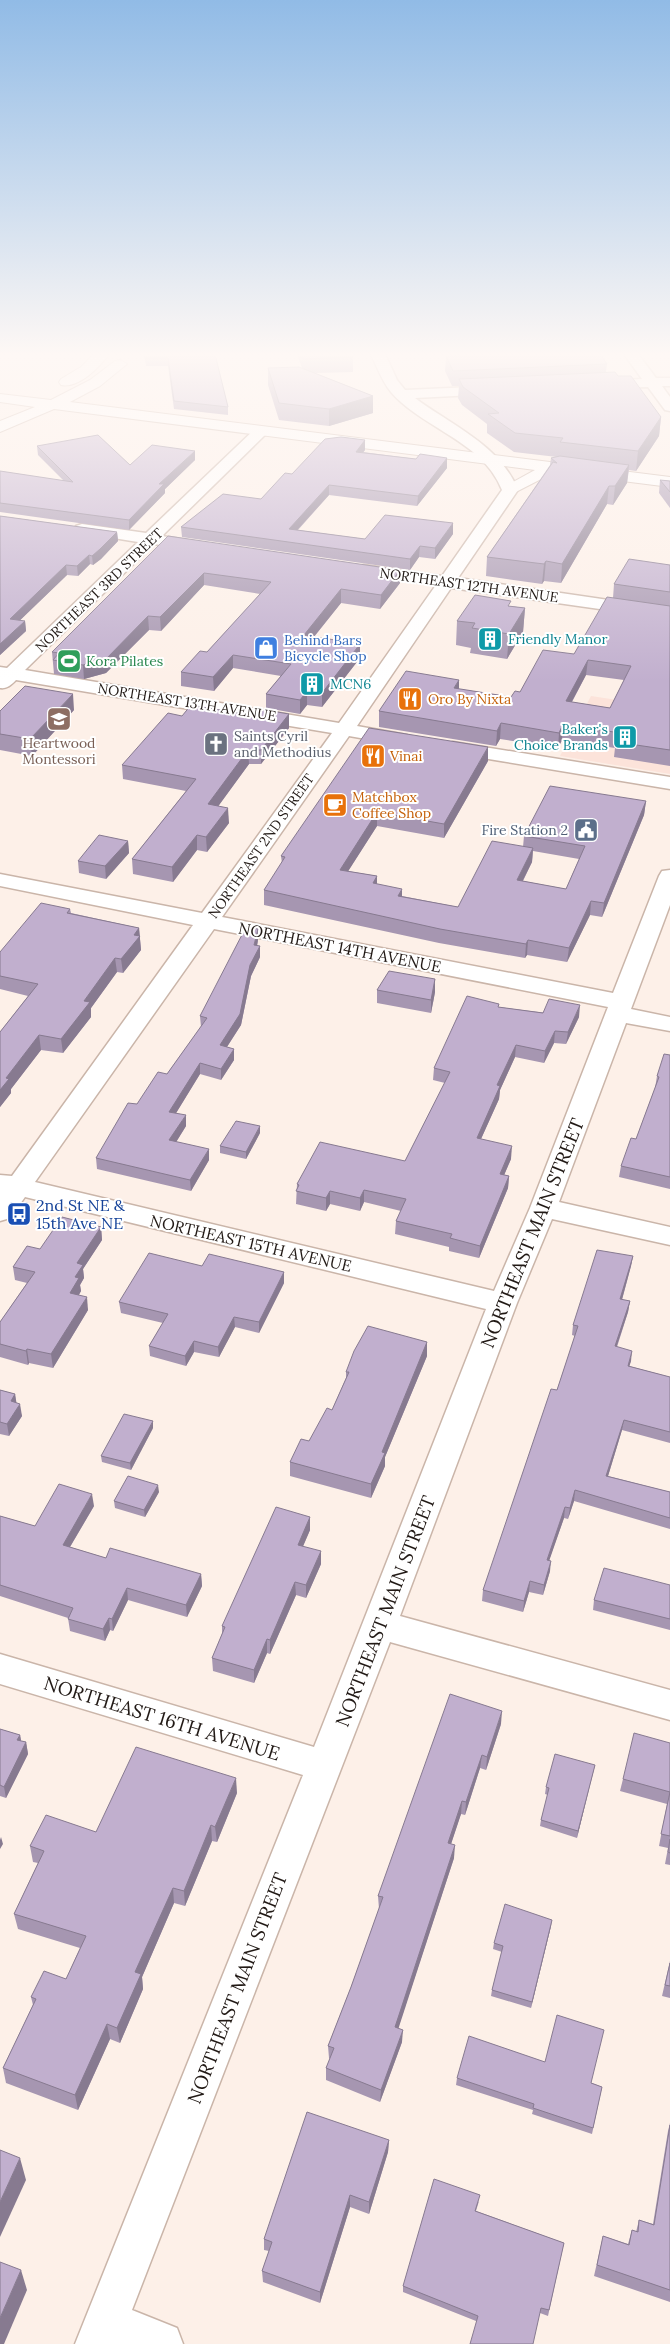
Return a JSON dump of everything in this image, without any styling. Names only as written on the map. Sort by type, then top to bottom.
[{"type":"main road","points":[[523,463],[670,482]]},
{"type":"main road","points":[[510,490],[544,471],[563,469]]},
{"type":"street","name":"NORTHEAST 3RD STREET","points":[[4,677],[151,539],[227,463]]},
{"type":"street","points":[[494,463],[508,481],[510,490]]},
{"type":"street","name":"NORTHEAST 2ND STREET","points":[[0,1212],[9,1184],[208,922],[510,490]]},
{"type":"street","points":[[66,527],[219,549]]},
{"type":"street","name":"NORTHEAST 12TH AVENUE","points":[[347,567],[670,614]]},
{"type":"street","name":"NORTHEAST 13TH AVENUE","points":[[4,677],[343,729],[415,742]]},
{"type":"street","points":[[434,745],[670,783]]},
{"type":"street","name":"NORTHEAST MAIN STREET","points":[[102,2333],[380,1625],[503,1303],[543,1208],[670,876]]},
{"type":"street","name":"NORTHEAST 14TH AVENUE","points":[[0,880],[620,1008],[670,1024]]},
{"type":"street","name":"NORTHEAST 15TH AVENUE","points":[[9,1184],[503,1303]]},
{"type":"street","points":[[543,1208],[670,1236]]},
{"type":"street","points":[[380,1625],[670,1705]]},
{"type":"street","name":"NORTHEAST 16TH AVENUE","points":[[0,1669],[324,1766]]},
{"type":"street","points":[[102,2333],[160,2344]]},
{"type":"shaded area","points":[[591,696],[670,708],[670,774],[560,756]]},
{"type":"building","points":[[54,463],[128,463],[130,465],[132,463],[181,463],[159,484],[164,484],[129,520],[0,503],[0,471],[73,482]]},
{"type":"building","points":[[302,463],[443,463],[418,496],[329,485],[289,529],[365,539],[385,515],[453,523],[435,548],[420,546],[410,559],[181,527],[223,494],[261,499],[285,473],[292,474]]},
{"type":"building","points":[[552,463],[629,465],[615,486],[609,486],[562,564],[546,561],[544,564],[487,557]]},
{"type":"building","points":[[660,480],[670,481],[670,492]]},
{"type":"building","points":[[0,516],[117,532],[92,556],[89,555],[77,566],[66,565],[10,619],[25,621],[0,644]]},
{"type":"building","points":[[168,536],[400,570],[381,595],[341,589],[304,635],[360,644],[322,693],[307,691],[300,700],[266,694],[291,664],[233,655],[213,677],[181,672],[200,651],[207,652],[271,582],[204,573],[160,617],[148,616],[105,660],[83,665],[53,660],[59,653],[52,652]]},
{"type":"building","points":[[629,559],[670,565],[670,592],[614,584]]},
{"type":"building","points":[[475,595],[511,601],[508,606],[525,608],[509,634],[472,628],[475,623],[457,621]]},
{"type":"building","points":[[607,597],[670,606],[670,750],[616,742],[620,733],[563,724],[559,733],[501,723],[497,731],[379,711],[406,671],[459,680],[454,688],[511,697],[515,691],[520,692],[543,650],[574,654]],"holes":[[[588,660],[631,666],[610,708],[566,701]]]},
{"type":"building","points":[[25,686],[73,694],[30,739],[0,734],[0,711]]},
{"type":"building","points":[[191,705],[249,715],[254,708],[289,714],[261,750],[248,750],[208,804],[228,808],[206,837],[197,835],[172,867],[132,859],[196,779],[122,765],[168,713],[182,716]]},
{"type":"building","points":[[369,728],[488,747],[444,824],[377,812],[340,870],[377,876],[373,883],[402,889],[398,896],[458,907],[492,841],[533,848],[517,880],[566,889],[585,846],[524,836],[550,786],[646,801],[604,903],[591,901],[569,948],[528,940],[526,944],[440,929],[264,890],[285,857],[281,856]]},
{"type":"building","points":[[99,835],[128,841],[105,866],[78,861]]},
{"type":"building","points":[[41,903],[70,909],[67,913],[139,928],[134,935],[140,936],[121,959],[115,958],[84,1001],[90,1002],[61,1039],[39,1035],[6,1078],[9,1079],[0,1090],[0,1032],[38,984],[0,976],[0,952]]},
{"type":"building","points":[[246,927],[258,929],[254,945],[260,946],[250,965],[240,1014],[220,1045],[234,1049],[221,1069],[200,1063],[169,1112],[186,1115],[169,1140],[209,1149],[190,1180],[96,1158],[128,1103],[137,1104],[158,1072],[167,1074],[207,1018],[200,1016]]},
{"type":"building","points":[[389,971],[435,979],[431,1000],[377,990]]},
{"type":"building","points":[[467,996],[499,1004],[498,1007],[543,1013],[549,999],[580,1005],[568,1032],[555,1031],[545,1051],[516,1045],[497,1085],[500,1086],[477,1138],[512,1146],[500,1174],[509,1176],[480,1246],[450,1238],[452,1234],[396,1221],[406,1199],[364,1190],[360,1198],[330,1191],[326,1198],[296,1191],[299,1185],[297,1184],[320,1142],[405,1161],[450,1072],[434,1068]]},
{"type":"building","points":[[664,1054],[670,1055],[670,1177],[621,1166],[631,1138],[636,1139],[659,1077],[657,1076]]},
{"type":"building","points":[[236,1121],[260,1126],[246,1152],[220,1146]]},
{"type":"building","points":[[62,1217],[101,1227],[77,1263],[83,1265],[75,1277],[79,1278],[70,1293],[87,1297],[51,1354],[27,1349],[26,1351],[0,1344],[0,1322],[35,1272],[13,1267],[27,1246],[40,1249]]},
{"type":"building","points":[[597,1250],[633,1256],[620,1299],[630,1301],[615,1346],[632,1351],[628,1366],[670,1377],[670,1432],[624,1420],[606,1476],[670,1492],[670,1518],[575,1490],[570,1508],[565,1507],[547,1560],[551,1561],[544,1585],[530,1581],[524,1601],[483,1590],[551,1389],[557,1390],[578,1326],[573,1325]]},
{"type":"building","points":[[149,1253],[202,1266],[209,1254],[284,1272],[259,1322],[234,1317],[218,1347],[194,1341],[185,1356],[149,1346],[168,1314],[119,1302]]},
{"type":"building","points":[[368,1326],[427,1342],[382,1452],[385,1453],[371,1484],[290,1462],[301,1439],[309,1441],[327,1408],[332,1410],[349,1372],[346,1372],[354,1351]]},
{"type":"building","points":[[0,1390],[15,1394],[11,1401],[20,1404],[7,1424],[0,1422]]},
{"type":"building","points":[[124,1414],[153,1421],[130,1463],[101,1456]]},
{"type":"building","points":[[128,1476],[158,1485],[144,1510],[114,1501]]},
{"type":"building","points":[[59,1484],[92,1494],[63,1545],[106,1558],[110,1548],[201,1574],[186,1605],[127,1588],[112,1619],[109,1618],[103,1629],[68,1619],[73,1608],[0,1585],[0,1516],[35,1526]]},
{"type":"building","points":[[276,1507],[310,1517],[298,1545],[321,1551],[306,1585],[295,1582],[270,1640],[267,1639],[254,1670],[212,1658],[225,1627],[222,1626]]},
{"type":"building","points":[[604,1568],[670,1585],[670,1619],[594,1600]]},
{"type":"building","points":[[450,1694],[502,1711],[487,1757],[482,1755],[466,1802],[462,1801],[448,1843],[455,1845],[395,2027],[403,2030],[381,2090],[326,2068],[334,2048],[328,2046],[383,1897],[378,1896]]},
{"type":"building","points":[[0,1729],[20,1735],[17,1740],[26,1742],[4,1787],[0,1785]]},
{"type":"building","points":[[634,1733],[670,1743],[670,1792],[623,1779]]},
{"type":"building","points":[[136,1747],[236,1778],[215,1827],[211,1825],[184,1891],[173,1888],[135,1972],[141,1974],[117,2028],[107,2024],[75,2095],[3,2068],[36,1999],[31,1997],[44,1971],[66,1979],[86,1936],[14,1914],[44,1851],[30,1846],[46,1815],[96,1832]]},
{"type":"building","points":[[555,1754],[595,1765],[578,1831],[541,1820],[549,1788],[546,1787]]},
{"type":"building","points":[[670,1792],[670,1836],[661,1834]]},
{"type":"building","points":[[505,1904],[552,1920],[532,2002],[492,1990],[503,1946],[494,1943]]},
{"type":"building","points":[[670,1963],[670,1986],[665,1985]]},
{"type":"building","points":[[557,2015],[604,2030],[591,2083],[602,2087],[593,2128],[533,2108],[534,2104],[457,2078],[469,2036],[545,2062]]},
{"type":"building","points":[[307,2112],[389,2140],[369,2202],[350,2195],[320,2292],[262,2271],[272,2242],[264,2239]]},
{"type":"building","points":[[670,2125],[670,2290],[597,2265],[603,2236],[629,2245],[632,2230],[638,2232],[639,2220],[654,2225]]},
{"type":"building","points":[[0,2150],[20,2158],[0,2202]]},
{"type":"building","points":[[434,2179],[480,2195],[475,2211],[564,2243],[549,2310],[541,2308],[533,2344],[470,2344],[478,2316],[403,2286]]},
{"type":"building","points":[[0,2262],[21,2270],[0,2318]]},
{"type":"place","name":"Friendly Manor","points":[[490,639]]},
{"type":"place","name":"Behind Bars Bicycle Shop","points":[[266,648]]},
{"type":"place","name":"Kora Pilates","points":[[69,661]]},
{"type":"place","name":"MCN6","points":[[312,684]]},
{"type":"place","name":"Oro By Nixta","points":[[410,699]]},
{"type":"place","name":"Heartwood Montessori","points":[[59,719]]},
{"type":"place","name":"Baker's Choice Brands","points":[[625,737]]},
{"type":"place","name":"Saints Cyril and Methodius","points":[[216,744]]},
{"type":"place","name":"Vinai","points":[[373,756]]},
{"type":"place","name":"Matchbox Coffee Shop","points":[[335,805]]},
{"type":"place","name":"Fire Station 2","points":[[586,830]]},
{"type":"place","name":"2nd St NE & 15th Ave NE","points":[[19,1214]]}]
